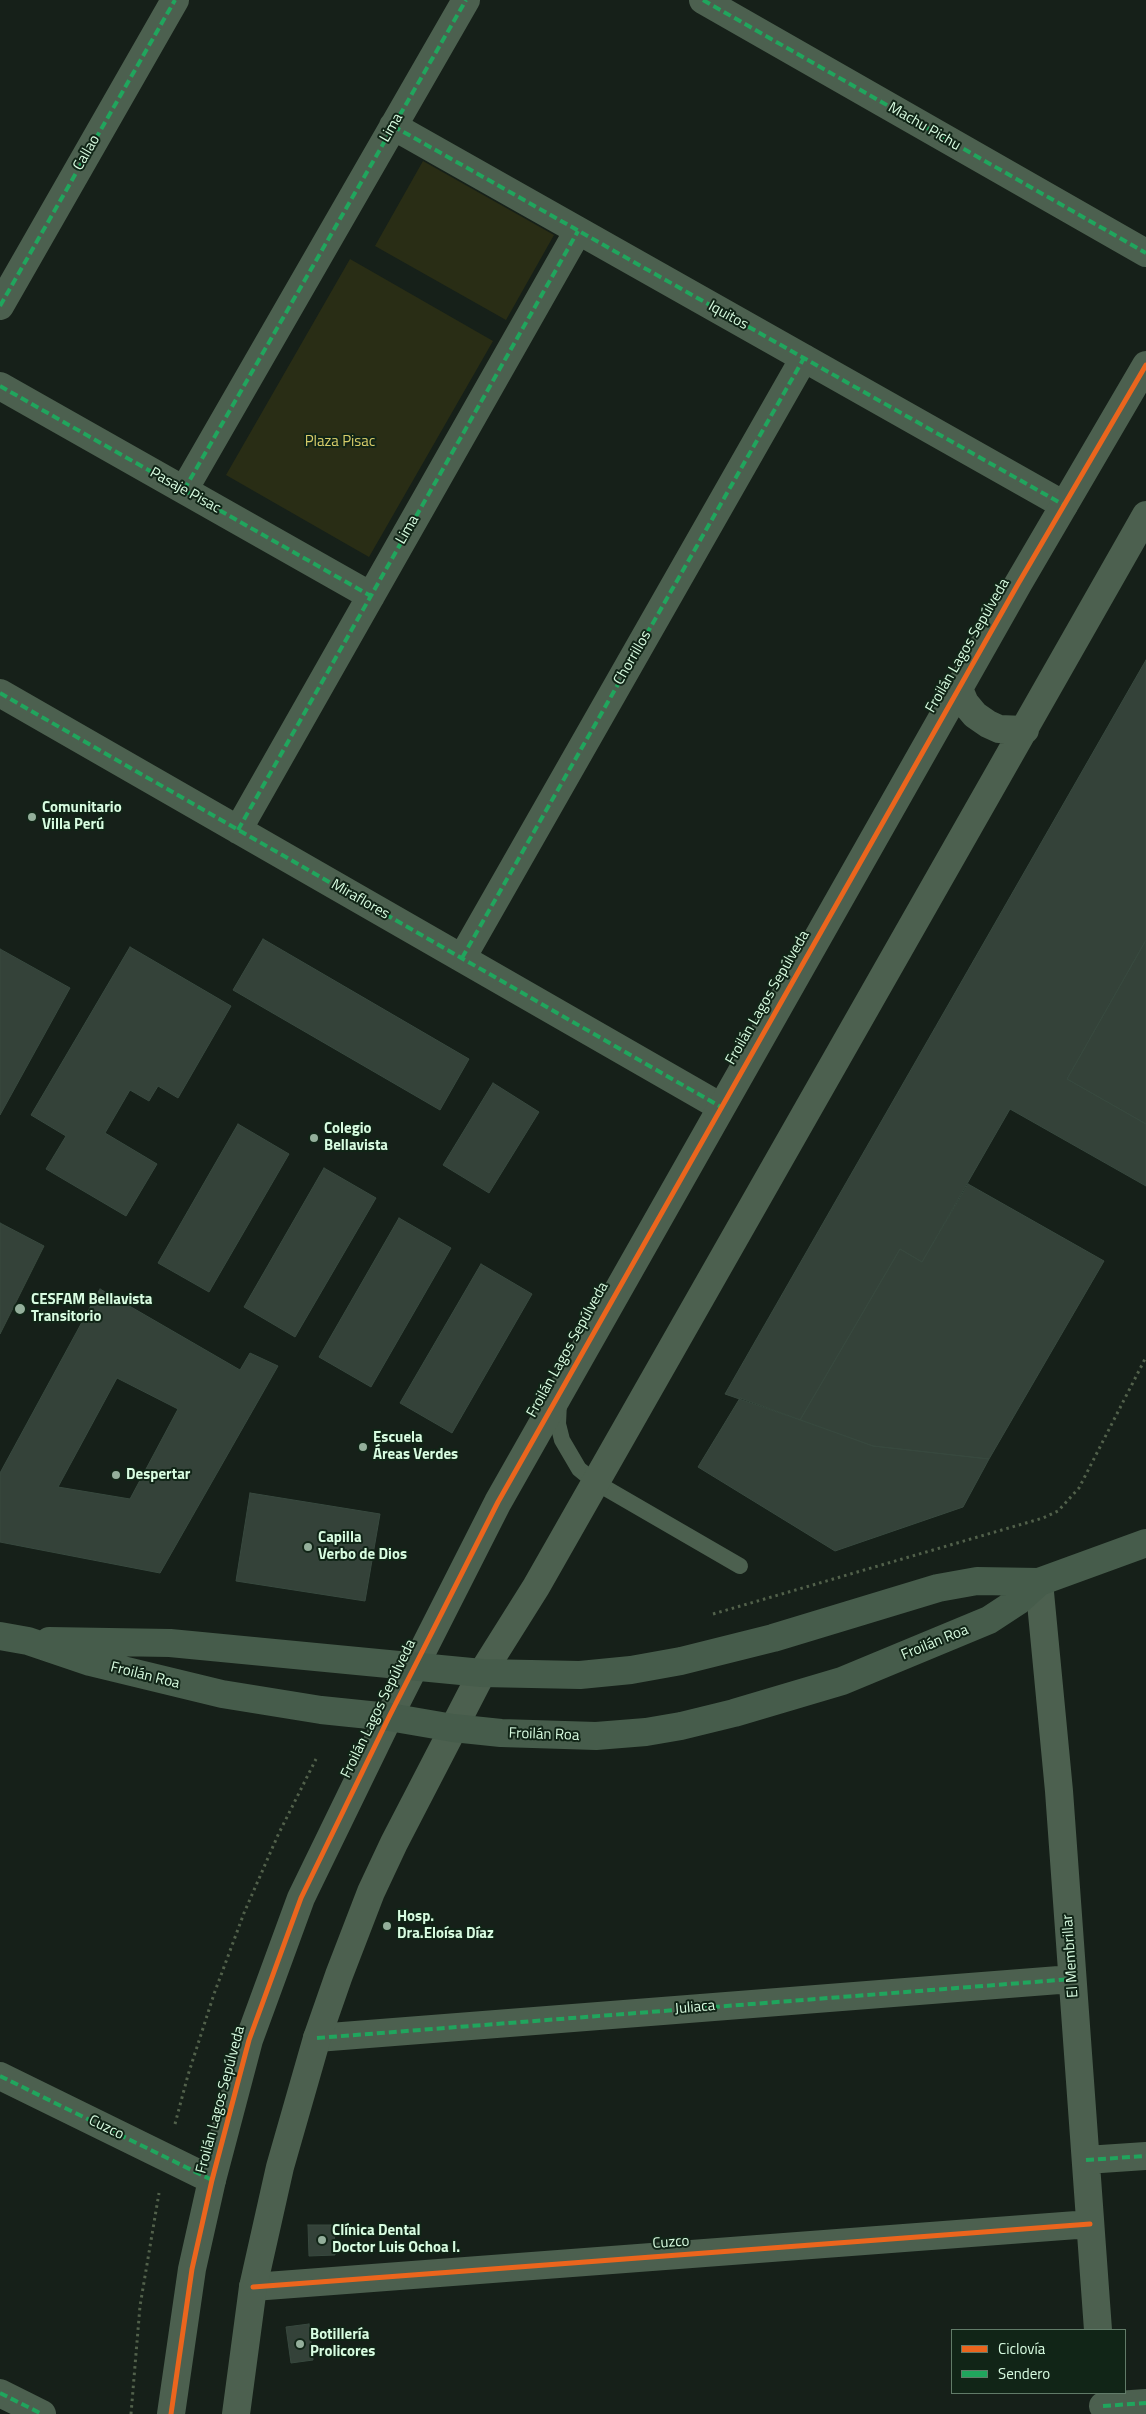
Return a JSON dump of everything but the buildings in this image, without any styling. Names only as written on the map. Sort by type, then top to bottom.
[{"type":"main road","name":"Froilán Roa","points":[[28,1641],[110,1640],[170,1643],[482,1674],[580,1674],[639,1668],[681,1661],[773,1638],[938,1588],[977,1580],[1038,1582],[1146,1543]]},
{"type":"main road","name":"Froilán Roa","points":[[0,1636],[28,1641],[90,1662],[222,1694],[453,1728],[501,1733],[596,1736],[646,1732],[734,1713],[842,1680],[989,1620],[1018,1601],[1038,1582]]},
{"type":"street","name":"Callao","points":[[0,306],[175,0]]},
{"type":"street","name":"Lima","points":[[184,490],[466,0]]},
{"type":"street","name":"Machu Pichu","points":[[702,0],[1146,254]]},
{"type":"street","name":"Iquitos","points":[[393,126],[1064,504]]},
{"type":"street","name":"Lima","points":[[238,830],[578,231]]},
{"type":"street","name":"Chorrillos","points":[[462,958],[804,358]]},
{"type":"street","name":"Froilán Lagos Sepúlveda","points":[[171,2414],[192,2269],[212,2180],[249,2040],[301,1898],[388,1717],[498,1502],[1064,504],[1146,364]]},
{"type":"street","name":"Pasaje Pisac","points":[[0,386],[371,596]]},
{"type":"street","points":[[236,2414],[253,2287],[280,2167],[317,2038],[339,1975],[372,1892],[453,1728],[482,1674],[536,1587],[1146,515]]},
{"type":"street","points":[[959,689],[965,703],[975,715],[988,724],[1000,729],[1025,730]]},
{"type":"street","name":"Miraflores","points":[[0,693],[721,1107]]},
{"type":"street","name":"El Membrillar","points":[[1038,1582],[1058,1792],[1098,2329]]},
{"type":"street","name":"Juliaca","points":[[317,2038],[1072,1979]]},
{"type":"street","name":"Cuzco","points":[[0,2076],[212,2180]]},
{"type":"street","points":[[1086,2160],[1146,2156]]},
{"type":"street","name":"Cuzco","points":[[253,2287],[1090,2224]]},
{"type":"street","points":[[0,2393],[42,2414]]},
{"type":"street","points":[[1103,2404],[1146,2403]]},
{"type":"lane","points":[[562,1387],[558,1424],[562,1440],[579,1469],[595,1482],[740,1566]]},
{"type":"path","points":[[712,1614],[1043,1518],[1058,1511],[1079,1488],[1146,1357]]},
{"type":"green space","points":[[423,161],[554,235],[506,320],[375,246]]},
{"type":"green space","name":"Plaza Pisac","points":[[350,259],[493,341],[369,557],[226,475]]},
{"type":"marked path","points":[[0,306],[175,0]]},
{"type":"marked path","points":[[184,490],[466,0]]},
{"type":"marked path","points":[[703,0],[1146,253]]},
{"type":"marked path","points":[[393,126],[1064,505]]},
{"type":"marked path","points":[[238,830],[578,231]]},
{"type":"marked path","points":[[462,958],[804,358]]},
{"type":"marked path","points":[[0,386],[371,596]]},
{"type":"marked path","points":[[0,693],[721,1107]]},
{"type":"marked path","points":[[317,2038],[1072,1979]]},
{"type":"marked path","points":[[0,2076],[212,2180]]},
{"type":"marked path","points":[[1086,2160],[1146,2156]]},
{"type":"marked path","points":[[0,2393],[42,2414]]},
{"type":"marked path","points":[[1103,2406],[1146,2403]]},
{"type":"cycle path","points":[[171,2414],[192,2269],[212,2180],[249,2040],[301,1898],[389,1717],[498,1502],[1018,584],[1146,365]]},
{"type":"cycle path","points":[[253,2287],[1090,2224]]},
{"type":"place","name":"Comunitario Villa Perú","points":[[32,817]]},
{"type":"place","name":"Colegio Bellavista","points":[[314,1138]]},
{"type":"place","name":"CESFAM Bellavista Transitorio","points":[[20,1309]]},
{"type":"place","name":"Escuela Áreas Verdes","points":[[363,1447]]},
{"type":"place","name":"Despertar","points":[[116,1475]]},
{"type":"place","name":"Capilla Verbo de Dios","points":[[308,1547]]},
{"type":"place","name":"Hosp. Dra.Eloísa Díaz","points":[[387,1926]]},
{"type":"place","name":"Clínica Dental Doctor Luis Ochoa I.","points":[[322,2240]]},
{"type":"place","name":"Botillería Prolicores","points":[[300,2344]]}]
